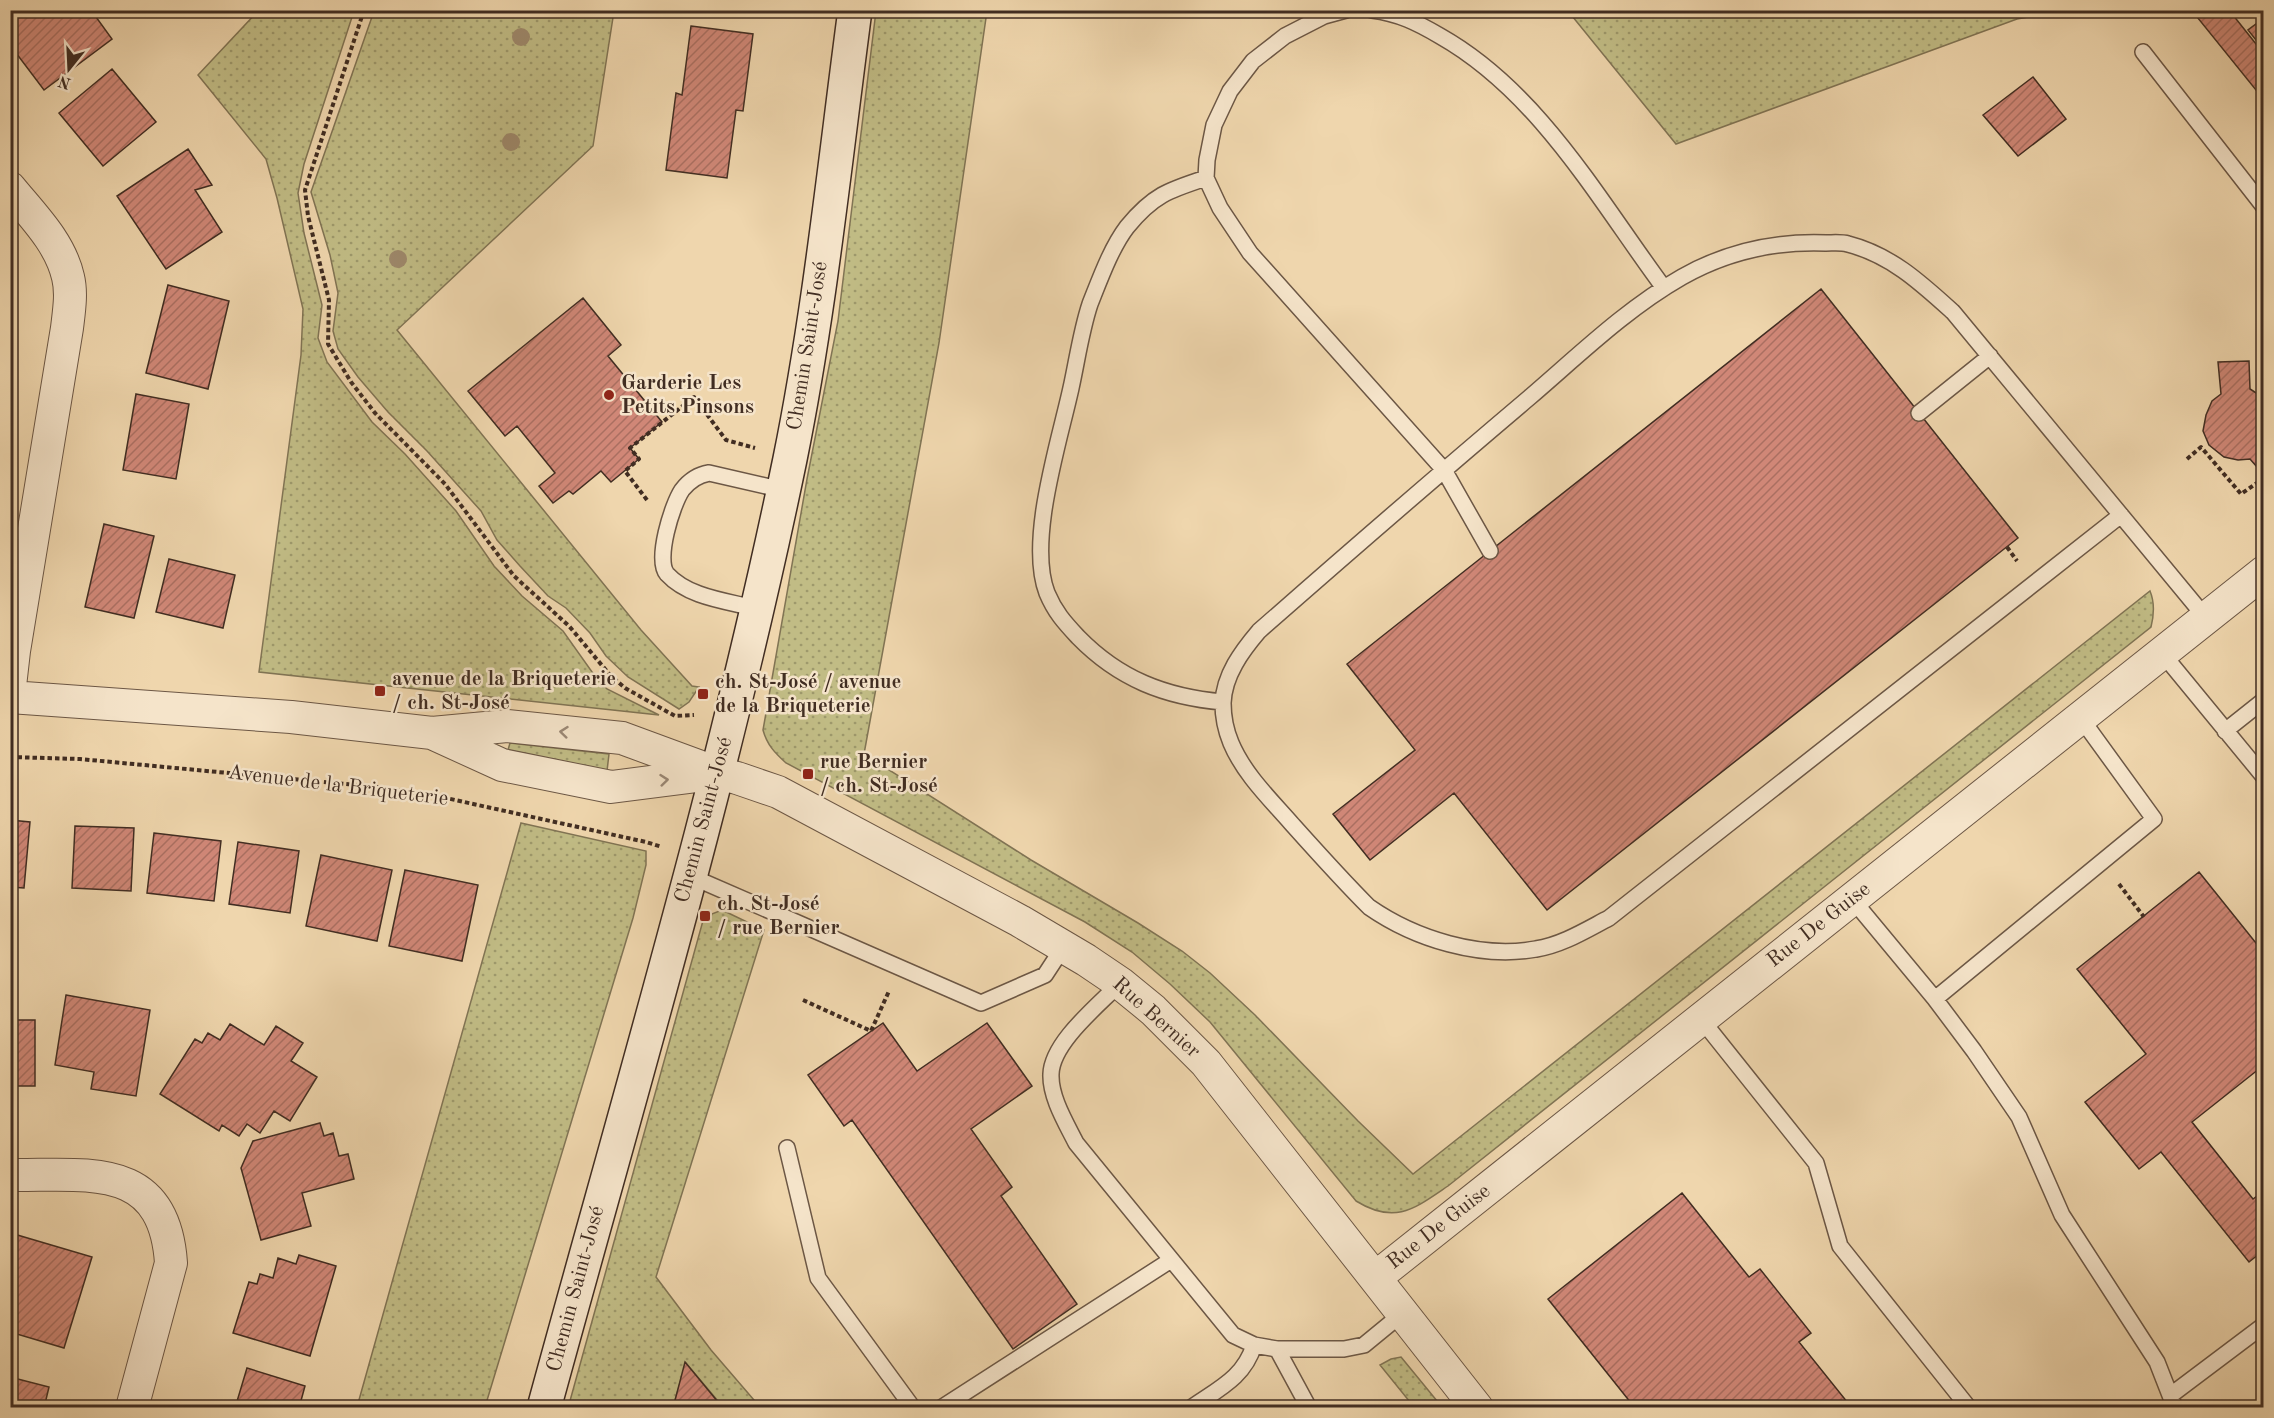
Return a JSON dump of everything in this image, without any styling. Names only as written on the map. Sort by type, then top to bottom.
[{"type":"street","name":"Chemin Saint-José","points":[[544,1407],[690,876],[758,609],[813,331],[855,10]]},
{"type":"street","points":[[10,188],[50,237],[61,256],[69,278],[70,299],[10,686]]},
{"type":"street","name":"Rue De Guise","points":[[1375,1278],[2264,572]]},
{"type":"street","points":[[10,697],[291,717],[432,734],[507,726],[622,738],[717,773]]},
{"type":"street","points":[[432,734],[502,765],[611,787],[717,773]]},
{"type":"street","name":"Rue Bernier","points":[[717,773],[778,792],[1020,921],[1064,946],[1120,984],[1153,1010],[1206,1063],[1477,1407]]},
{"type":"street","points":[[10,1175],[97,1176],[117,1180],[136,1188],[151,1201],[163,1220],[170,1242],[171,1263],[132,1407]]},
{"type":"lane","points":[[1346,10],[1324,16],[1285,36],[1253,61],[1230,90],[1214,124],[1206,178],[1221,208],[1250,254],[1444,470],[1490,550]]},
{"type":"lane","points":[[1372,10],[1413,20],[1457,45],[1486,66],[1522,100],[1578,169],[1664,288]]},
{"type":"lane","points":[[2143,52],[2264,207]]},
{"type":"lane","points":[[1206,178],[1167,191],[1149,203],[1126,229],[1109,261],[1087,318],[1044,509],[1041,561],[1046,591],[1058,617],[1111,667],[1145,684],[1175,695],[1223,702]]},
{"type":"lane","points":[[2121,515],[1609,918],[1557,943],[1536,949],[1504,951],[1461,946],[1418,935],[1391,922],[1369,907],[1262,790],[1242,763],[1231,743],[1225,723],[1223,702],[1229,676],[1241,653],[1259,631],[1632,310],[1664,288],[1716,260],[1751,249],[1810,242],[1847,243],[1882,256],[1911,274],[1953,312],[1990,356],[2206,618]]},
{"type":"lane","points":[[1919,413],[1990,356]]},
{"type":"lane","points":[[758,609],[696,593],[678,584],[665,573],[662,553],[674,508],[681,492],[689,482],[700,475],[709,473],[783,490]]},
{"type":"lane","points":[[2162,653],[2264,777]]},
{"type":"lane","points":[[2224,731],[2264,700]]},
{"type":"lane","points":[[1935,999],[2154,819],[2080,717]]},
{"type":"lane","points":[[690,876],[981,1003],[1045,975],[1064,946]]},
{"type":"lane","points":[[1852,899],[1935,999],[2019,1117],[2062,1215],[2157,1362],[2173,1401],[2264,1325]]},
{"type":"lane","points":[[1120,984],[1060,1048],[1054,1059],[1051,1075],[1060,1112],[1076,1143],[1233,1335],[1254,1345],[1277,1349],[1344,1349],[1364,1345],[1403,1313]]},
{"type":"lane","points":[[1701,1019],[1816,1163],[1840,1246],[1969,1407]]},
{"type":"lane","points":[[787,1148],[818,1278],[913,1407]]},
{"type":"lane","points":[[941,1407],[1171,1260]]},
{"type":"lane","points":[[1191,1407],[1239,1374],[1250,1358],[1254,1345]]},
{"type":"lane","points":[[1277,1349],[1309,1407]]},
{"type":"path","points":[[364,10],[305,190],[308,216],[329,300],[328,344],[351,382],[375,413],[445,484],[514,576],[569,626],[618,682],[675,716]]},
{"type":"path","points":[[674,508],[647,500],[625,471],[639,459],[630,448],[693,397],[726,440],[756,448]]},
{"type":"path","points":[[2187,459],[2201,447],[2241,494],[2264,478]]},
{"type":"path","name":"Avenue de la Briqueterie","points":[[10,757],[80,759],[376,787],[446,798],[662,847]]},
{"type":"path","points":[[2124,891],[2144,917]]},
{"type":"path","points":[[803,1000],[871,1031],[900,968]]},
{"type":"shaded area","points":[[319,10],[354,11],[304,164],[298,193],[304,233],[322,305],[318,338],[327,362],[372,422],[405,454],[456,511],[494,566],[522,596],[563,631],[597,679],[607,689],[659,715],[259,672],[301,355],[303,309],[266,159],[198,75],[257,12],[309,17]]},
{"type":"shaded area","points":[[374,11],[614,11],[593,146],[397,330],[641,630],[692,686],[699,687],[689,702],[679,709],[628,677],[606,656],[590,633],[566,608],[548,596],[497,540],[481,511],[388,412],[338,349],[333,331],[338,293],[330,255],[311,192]]},
{"type":"shaded area","points":[[876,11],[987,11],[939,343],[864,754],[1031,860],[1182,951],[1210,973],[1255,1015],[1413,1174],[2150,591],[2154,609],[2151,627],[1448,1186],[1404,1211],[1393,1213],[1370,1208],[1356,1201],[1210,1022],[1132,952],[1085,922],[786,763],[767,740],[763,730],[807,479],[838,321]]},
{"type":"shaded area","points":[[1568,11],[2064,11],[2017,19],[1676,144]]},
{"type":"shaded area","points":[[510,743],[609,754],[607,771],[508,750]]},
{"type":"shaded area","points":[[521,823],[646,851],[646,865],[633,918],[485,1407],[357,1407]]},
{"type":"shaded area","points":[[722,910],[764,930],[656,1277],[711,1350],[760,1407],[723,1407],[686,1363],[673,1407],[568,1408],[704,917]]},
{"type":"shaded area","points":[[1401,1357],[1442,1407],[1414,1407],[1380,1365]]},
{"type":"building","points":[[10,10],[91,10],[112,39],[44,90],[10,45]]},
{"type":"building","points":[[2196,10],[2229,10],[2264,54],[2264,100],[2193,12]]},
{"type":"building","points":[[2264,18],[2264,50],[2248,30]]},
{"type":"building","points":[[691,26],[753,34],[743,111],[736,110],[727,178],[666,170],[676,93],[682,95]]},
{"type":"building","points":[[112,69],[156,122],[103,166],[59,113]]},
{"type":"building","points":[[2033,77],[2066,119],[2018,156],[1983,115]]},
{"type":"building","points":[[188,149],[212,185],[195,190],[222,232],[166,269],[117,196]]},
{"type":"building","points":[[168,285],[229,301],[208,389],[146,373]]},
{"type":"building","points":[[1821,289],[2018,538],[1547,910],[1454,793],[1370,860],[1333,814],[1415,750],[1347,664]]},
{"type":"building","points":[[583,298],[621,345],[608,356],[662,422],[630,448],[639,459],[611,482],[601,471],[573,494],[569,491],[553,503],[539,486],[555,473],[517,426],[505,436],[468,391]]},
{"type":"building","points":[[2249,361],[2250,389],[2264,398],[2264,475],[2250,459],[2238,460],[2224,457],[2209,445],[2203,431],[2212,401],[2221,394],[2218,362]]},
{"type":"building","points":[[136,394],[189,404],[176,479],[123,470]]},
{"type":"building","points":[[104,524],[154,536],[134,618],[85,607]]},
{"type":"building","points":[[169,559],[235,575],[223,628],[156,612]]},
{"type":"building","points":[[10,820],[30,822],[24,888],[10,887]]},
{"type":"building","points":[[75,826],[134,828],[131,891],[72,888]]},
{"type":"building","points":[[154,833],[221,841],[214,901],[147,893]]},
{"type":"building","points":[[238,842],[299,851],[290,913],[229,904]]},
{"type":"building","points":[[321,855],[392,870],[377,941],[306,926]]},
{"type":"building","points":[[405,870],[478,885],[462,961],[389,946]]},
{"type":"building","points":[[2199,872],[2264,953],[2264,1065],[2192,1122],[2253,1199],[2264,1191],[2264,1250],[2249,1262],[2161,1152],[2139,1169],[2085,1102],[2146,1054],[2077,969]]},
{"type":"building","points":[[66,995],[150,1010],[136,1096],[91,1089],[94,1072],[55,1065]]},
{"type":"building","points":[[10,1020],[35,1020],[35,1086],[10,1086]]},
{"type":"building","points":[[883,1023],[917,1071],[987,1023],[1032,1086],[971,1129],[1012,1187],[1001,1196],[1077,1304],[1013,1349],[852,1120],[844,1126],[808,1075]]},
{"type":"building","points":[[230,1024],[264,1045],[276,1026],[303,1043],[291,1061],[317,1077],[290,1121],[274,1111],[260,1133],[247,1124],[239,1136],[222,1125],[219,1131],[160,1094],[195,1039],[202,1043],[208,1033],[220,1040]]},
{"type":"building","points":[[320,1123],[324,1136],[333,1133],[339,1156],[348,1154],[354,1179],[302,1193],[311,1226],[261,1240],[241,1168],[253,1141]]},
{"type":"building","points":[[1682,1193],[1749,1277],[1760,1269],[1811,1333],[1799,1342],[1852,1408],[1635,1408],[1548,1299]]},
{"type":"building","points":[[14,1234],[92,1257],[64,1348],[10,1332],[10,1244]]},
{"type":"building","points":[[299,1255],[336,1266],[310,1356],[233,1333],[249,1282],[257,1284],[260,1274],[273,1278],[278,1258],[296,1264]]},
{"type":"building","points":[[685,1362],[723,1408],[673,1408]]},
{"type":"building","points":[[247,1368],[305,1386],[299,1408],[235,1408]]},
{"type":"building","points":[[10,1377],[49,1387],[44,1408],[10,1408]]},
{"type":"place","name":"Garderie Les Petits Pinsons","points":[[609,395]]},
{"type":"place","name":"avenue de la Briqueterie / ch. St-José","points":[[380,691]]},
{"type":"place","name":"ch. St-José / avenue de la Briqueterie","points":[[703,694]]},
{"type":"place","name":"rue Bernier / ch. St-José","points":[[808,774]]},
{"type":"place","name":"ch. St-José / rue Bernier","points":[[705,916]]}]
